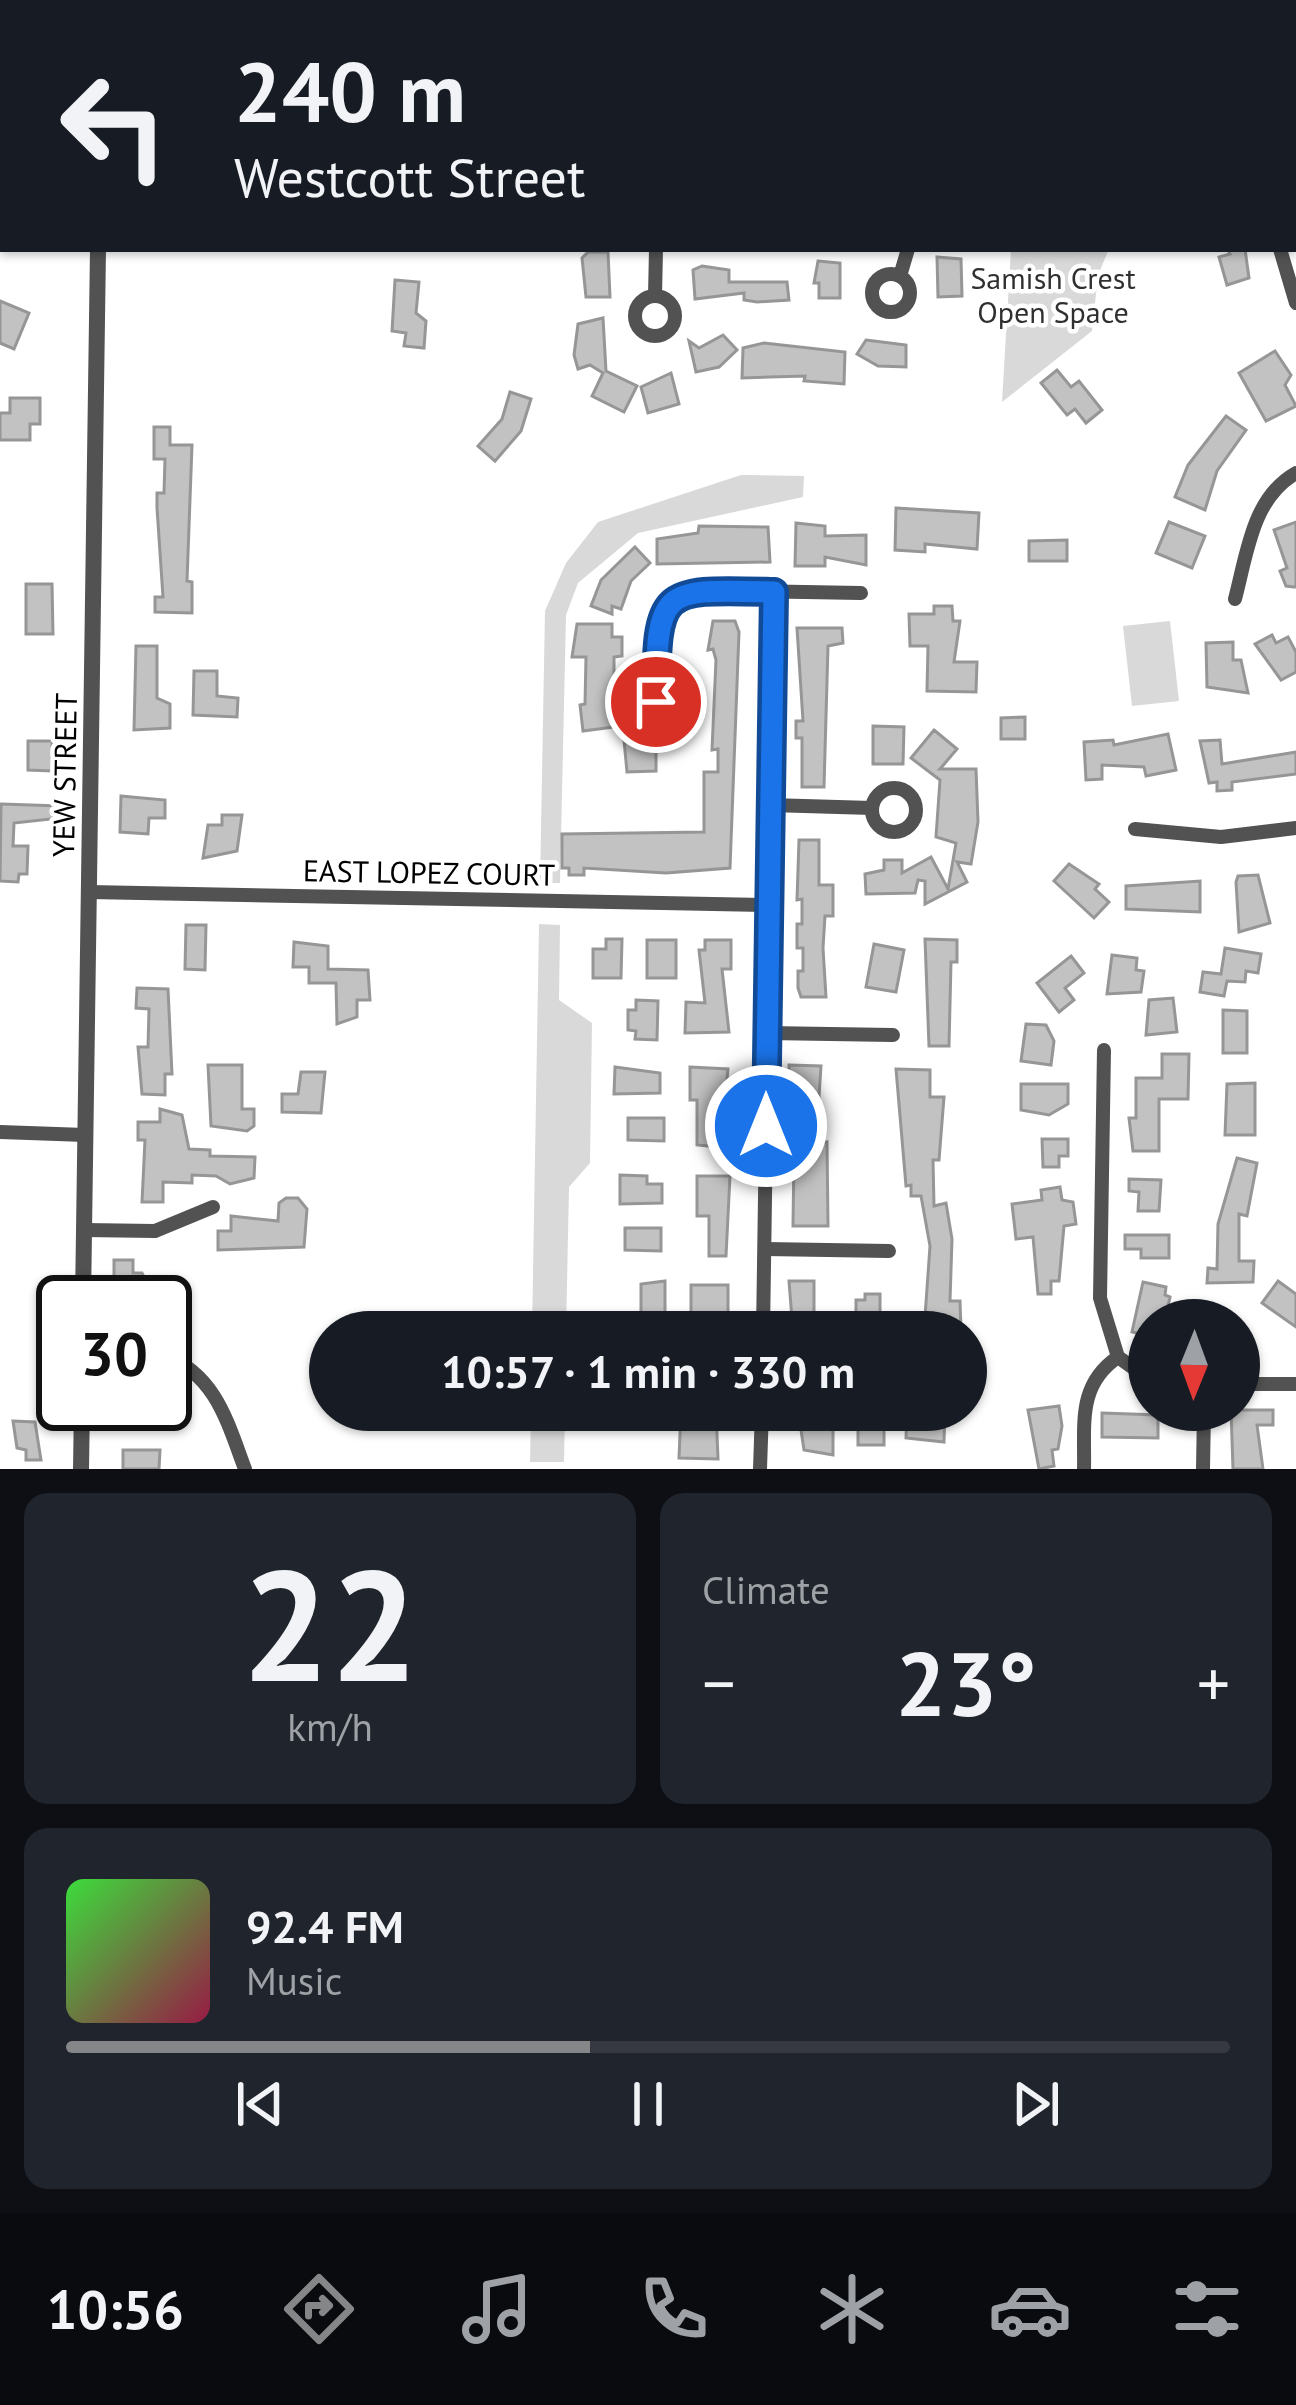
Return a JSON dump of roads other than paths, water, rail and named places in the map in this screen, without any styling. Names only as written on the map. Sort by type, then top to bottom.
[{"type":"street","name":"YEW STREET","points":[[83,1275],[98,252]]},
{"type":"street","points":[[655,296],[656,252]]},
{"type":"street","points":[[900,276],[907,252]]},
{"type":"street","points":[[1281,252],[1296,303]]},
{"type":"street","points":[[1235,599],[1258,514],[1278,485],[1296,473]]},
{"type":"street","points":[[656,702],[657,628],[663,609],[677,596],[698,590],[861,593]]},
{"type":"street","points":[[764,1311],[774,592]]},
{"type":"street","points":[[770,805],[872,808]]},
{"type":"street","points":[[1135,829],[1221,837],[1296,828]]},
{"type":"street","name":"EAST LOPEZ COURT","points":[[89,892],[767,905]]},
{"type":"street","points":[[767,1033],[893,1035]]},
{"type":"street","points":[[1103,1050],[1101,1308],[1118,1357],[1128,1364]]},
{"type":"street","points":[[0,1132],[86,1136]]},
{"type":"street","points":[[84,1230],[155,1231],[213,1207]]},
{"type":"street","points":[[765,1249],[889,1251]]},
{"type":"street","points":[[1084,1469],[1085,1396],[1095,1375],[1118,1357]]},
{"type":"street","points":[[192,1370],[219,1400],[244,1469]]},
{"type":"street","points":[[1260,1384],[1296,1384]]},
{"type":"street","points":[[81,1469],[82,1431]]},
{"type":"street","points":[[760,1469],[761,1431]]},
{"type":"street","points":[[1203,1469],[1204,1431]]},
{"type":"park label","name":"Samish Crest Open Space","points":[[1053,294]]}]
